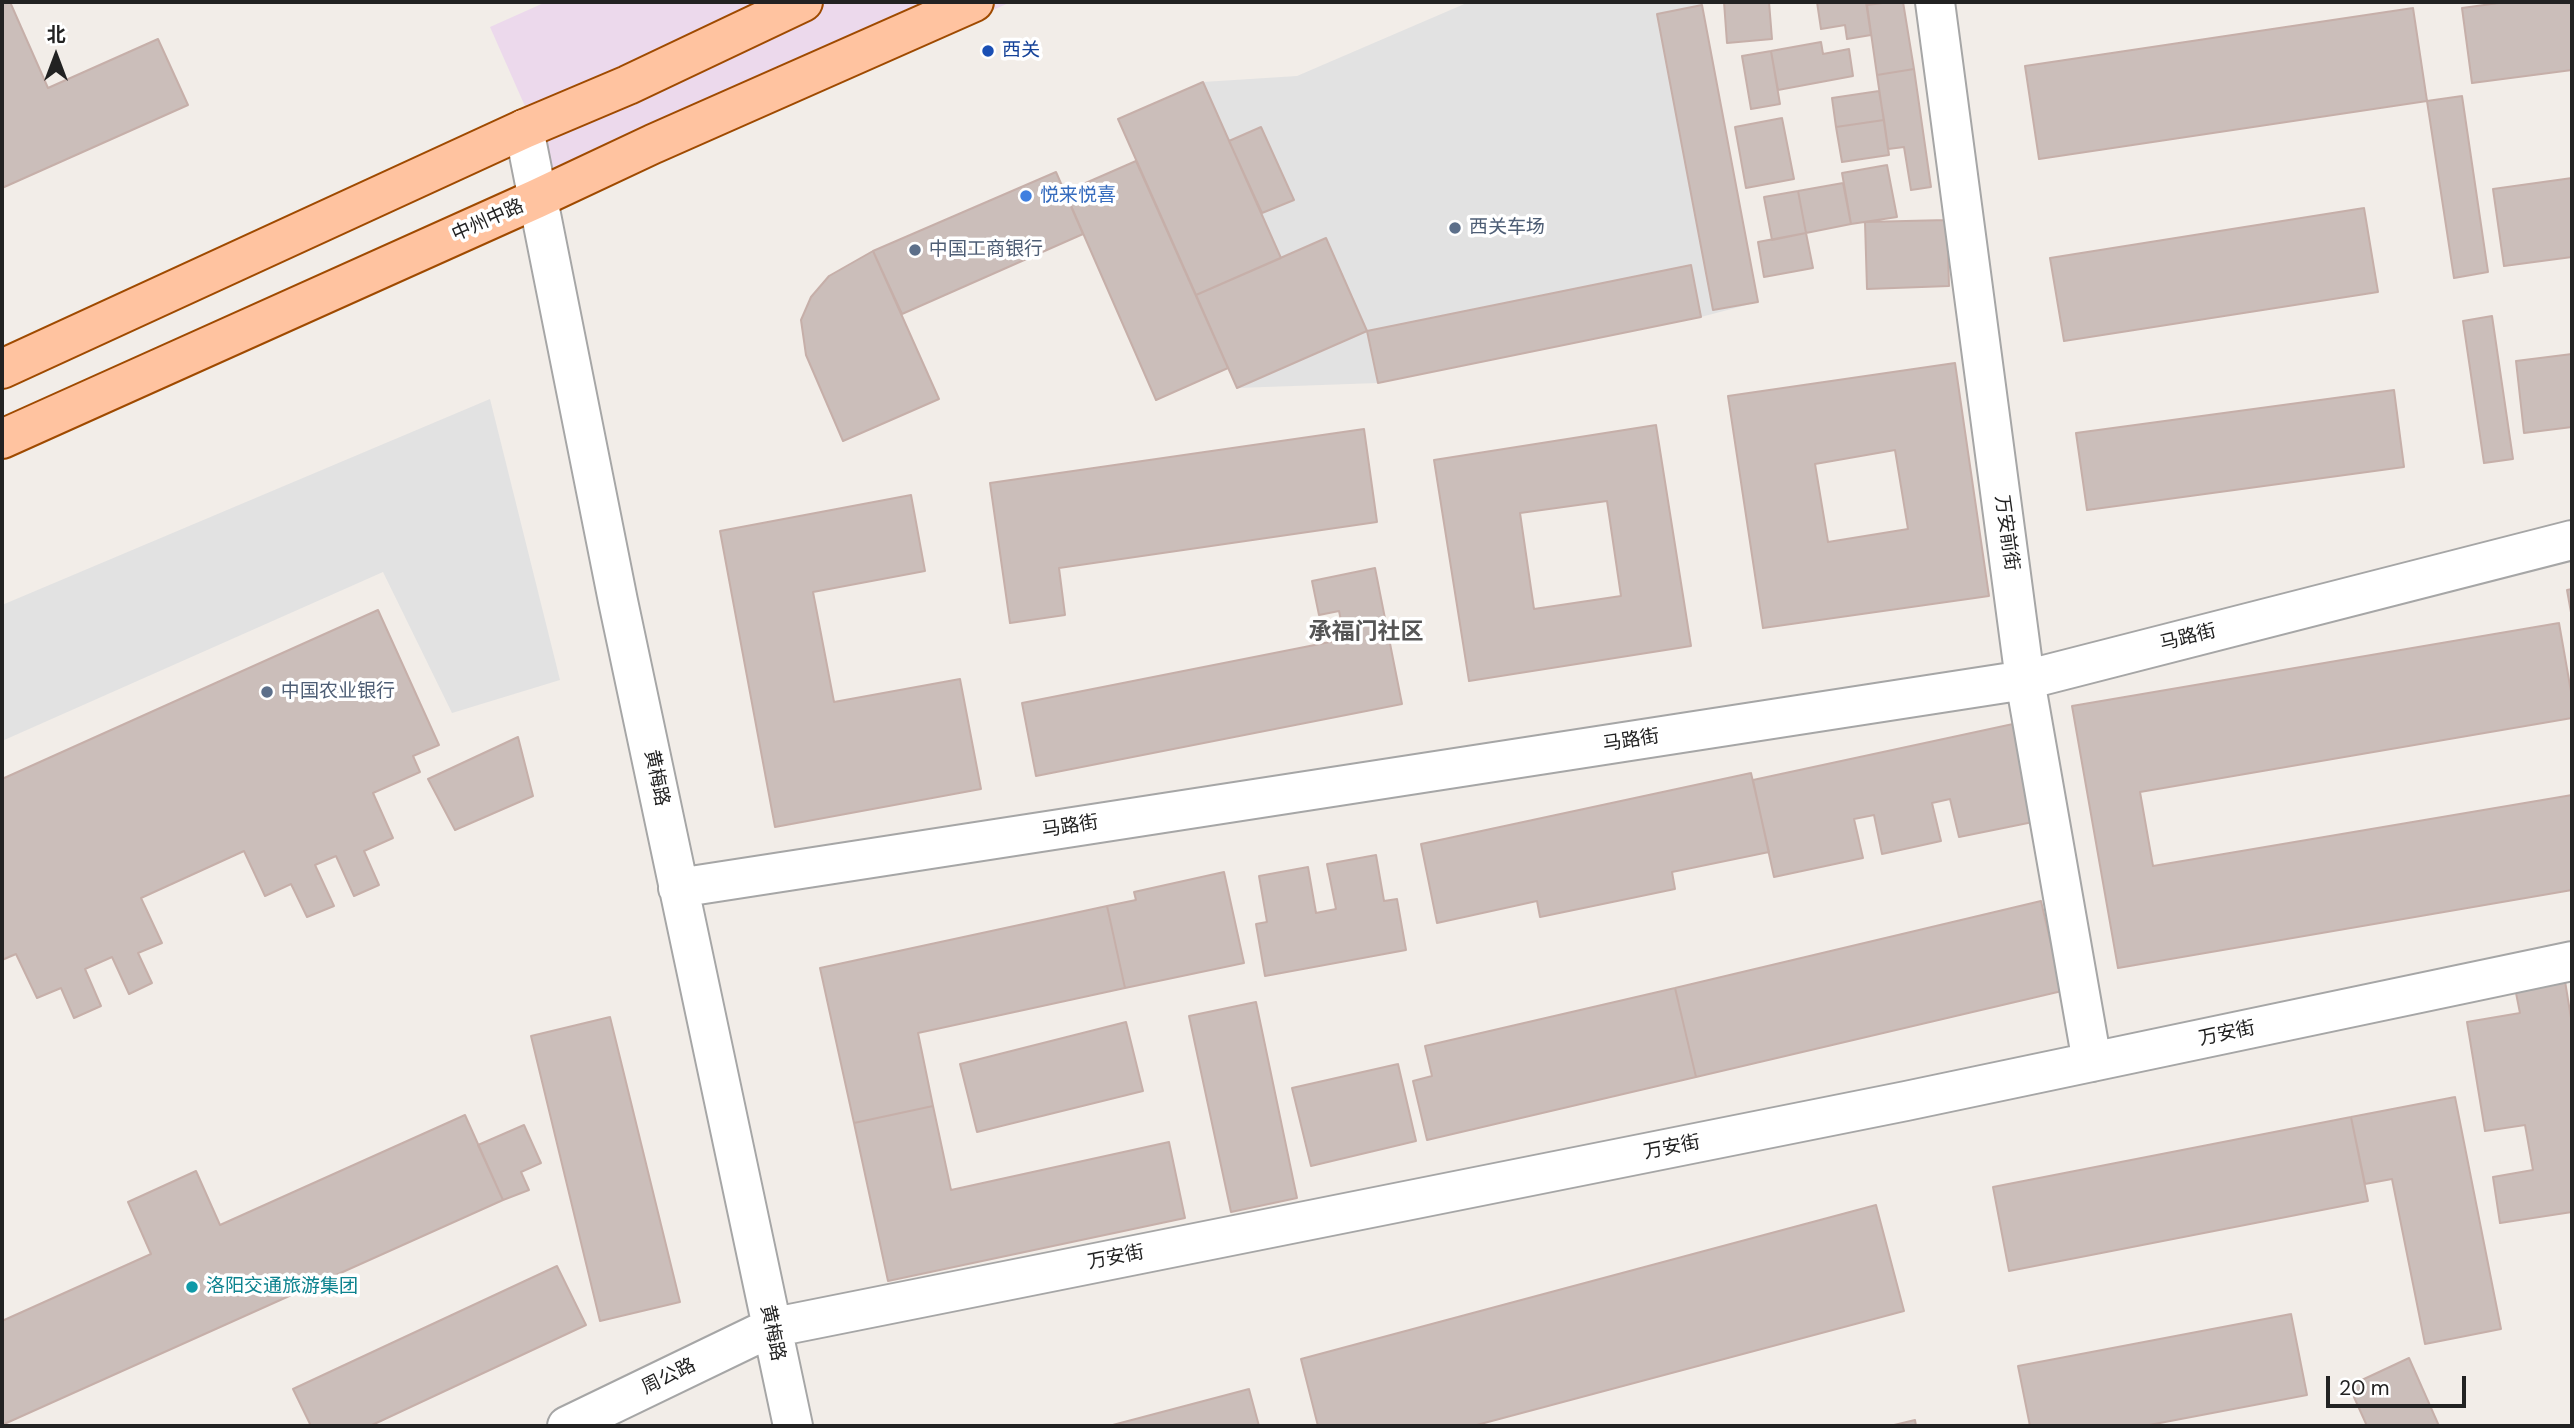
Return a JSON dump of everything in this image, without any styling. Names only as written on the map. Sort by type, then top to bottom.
[{"type":"main road","points":[[2,369],[524,129],[628,85],[803,2]]},
{"type":"main road","name":"中州中路","points":[[2,439],[536,199],[665,138],[974,2]]},
{"type":"street","name":"万安前街","points":[[1935,2],[2025,680],[2092,1062]]},
{"type":"street","name":"黄梅路","points":[[524,129],[536,199],[678,888],[793,1426]]},
{"type":"street","name":"马路街","points":[[678,888],[2025,680],[2572,540]]},
{"type":"street","name":"万安街","points":[[770,1328],[1906,1101],[2572,961]]},
{"type":"street","name":"周公路","points":[[567,1426],[770,1328]]},
{"type":"shaded area","points":[[546,2],[1011,2],[566,199],[490,27]]},
{"type":"shaded area","name":"西关车场","points":[[1469,2],[1701,2],[1758,302],[1701,317],[1378,383],[1237,388],[1118,119],[1203,82],[1297,76]]},
{"type":"shaded area","points":[[490,399],[560,680],[452,713],[383,572],[2,741],[2,605]]},
{"type":"building","points":[[2,2],[10,2],[48,88],[158,39],[188,105],[2,188]]},
{"type":"building","points":[[1724,2],[1769,2],[1772,39],[1727,43]]},
{"type":"building","points":[[1817,2],[1866,2],[1871,35],[1847,39],[1845,25],[1821,29]]},
{"type":"building","points":[[1903,2],[1914,69],[1877,75],[1867,5]]},
{"type":"building","points":[[2506,2],[2572,2],[2572,70],[2472,83],[2462,8]]},
{"type":"building","points":[[1702,5],[1758,302],[1713,310],[1657,14]]},
{"type":"building","points":[[2413,8],[2427,101],[2039,159],[2025,66]]},
{"type":"building","points":[[1821,42],[1823,54],[1849,49],[1853,76],[1778,90],[1771,51]]},
{"type":"building","points":[[1771,51],[1780,104],[1751,109],[1742,56]]},
{"type":"building","points":[[1914,69],[1931,187],[1911,190],[1904,147],[1888,149],[1877,75]]},
{"type":"building","points":[[1203,82],[1281,258],[1196,295],[1118,119]]},
{"type":"building","points":[[1879,91],[1884,120],[1836,127],[1832,98]]},
{"type":"building","points":[[2462,96],[2488,272],[2454,278],[2427,101]]},
{"type":"building","points":[[1782,118],[1794,179],[1746,188],[1735,127]]},
{"type":"building","points":[[1884,120],[1889,155],[1842,162],[1836,127]]},
{"type":"building","points":[[1261,127],[1294,200],[1262,213],[1229,141]]},
{"type":"building","points":[[1136,161],[1228,368],[1156,400],[1065,192]]},
{"type":"building","points":[[1887,165],[1897,217],[1851,224],[1842,173]]},
{"type":"building","points":[[1056,172],[1083,234],[902,314],[873,251]]},
{"type":"building","points":[[2572,178],[2572,257],[2504,266],[2493,189]]},
{"type":"building","points":[[1843,183],[1851,224],[1806,233],[1798,191]]},
{"type":"building","points":[[1798,191],[1806,233],[1772,240],[1764,197]]},
{"type":"building","points":[[2364,208],[2378,292],[2064,341],[2050,258]]},
{"type":"building","points":[[1947,220],[1949,286],[1867,289],[1865,222]]},
{"type":"building","points":[[1806,233],[1813,268],[1764,277],[1758,242]]},
{"type":"building","points":[[1326,238],[1367,331],[1237,388],[1196,295]]},
{"type":"building","points":[[873,251],[939,399],[843,441],[806,355],[801,320],[811,297],[829,276]]},
{"type":"building","points":[[1691,265],[1701,317],[1378,383],[1367,331]]},
{"type":"building","points":[[2492,316],[2513,459],[2484,463],[2463,321]]},
{"type":"building","points":[[2572,354],[2572,427],[2524,433],[2516,361]]},
{"type":"building","points":[[1955,363],[1989,596],[1763,628],[1728,396]],"holes":[[[1895,450],[1908,529],[1828,542],[1815,464]]]},
{"type":"building","points":[[2394,390],[2404,467],[2087,510],[2076,433]]},
{"type":"building","points":[[1656,425],[1691,646],[1469,681],[1434,460]],"holes":[[[1607,501],[1621,596],[1534,609],[1520,513]]]},
{"type":"building","points":[[1364,429],[1377,522],[1059,568],[1065,615],[1010,623],[990,483]]},
{"type":"building","points":[[911,495],[925,571],[813,592],[834,702],[960,679],[981,789],[775,827],[720,531]]},
{"type":"building","points":[[1375,568],[1402,704],[1036,776],[1022,703],[1345,639],[1339,611],[1319,615],[1312,581]]},
{"type":"building","points":[[2572,589],[2572,618],[2567,590]]},
{"type":"building","points":[[378,610],[439,745],[413,756],[420,772],[373,793],[393,838],[364,851],[379,885],[354,896],[336,856],[315,865],[334,906],[307,917],[291,884],[265,896],[244,851],[141,898],[162,943],[138,953],[152,983],[129,994],[112,957],[85,969],[101,1006],[74,1018],[61,988],[37,998],[16,954],[2,960],[2,779]]},
{"type":"building","points":[[2559,623],[2572,697],[2572,718],[2140,792],[2153,866],[2572,795],[2572,890],[2118,968],[2072,706]]},
{"type":"building","points":[[2013,724],[2033,822],[1959,837],[1950,799],[1932,803],[1941,841],[1882,854],[1874,815],[1854,819],[1863,858],[1774,877],[1753,780]]},
{"type":"building","points":[[518,737],[533,796],[455,830],[428,779]]},
{"type":"building","points":[[1751,773],[1769,852],[1672,872],[1675,889],[1540,917],[1537,901],[1437,923],[1421,844]]},
{"type":"building","points":[[1376,855],[1384,901],[1397,899],[1406,950],[1265,976],[1256,924],[1267,922],[1259,876],[1308,867],[1316,913],[1336,909],[1327,864]]},
{"type":"building","points":[[1224,872],[1244,963],[1125,988],[1107,906],[1136,900],[1134,892]]},
{"type":"building","points":[[2041,901],[2062,991],[1696,1077],[1675,988]]},
{"type":"building","points":[[1107,906],[1125,988],[918,1033],[933,1106],[854,1123],[820,968]]},
{"type":"building","points":[[2564,975],[2572,1024],[2572,1212],[2500,1223],[2493,1177],[2533,1170],[2525,1125],[2485,1131],[2467,1022],[2520,1013],[2514,983]]},
{"type":"building","points":[[1675,988],[1696,1077],[1427,1140],[1413,1081],[1432,1076],[1425,1046]]},
{"type":"building","points":[[1256,1002],[1297,1198],[1231,1212],[1189,1016]]},
{"type":"building","points":[[610,1017],[680,1302],[600,1321],[531,1036]]},
{"type":"building","points":[[1126,1022],[1143,1091],[977,1132],[960,1064]]},
{"type":"building","points":[[1398,1064],[1416,1141],[1311,1166],[1292,1088]]},
{"type":"building","points":[[2455,1097],[2501,1329],[2425,1344],[2392,1179],[2365,1184],[2351,1117]]},
{"type":"building","points":[[933,1106],[951,1190],[1169,1142],[1185,1218],[888,1281],[854,1123]]},
{"type":"building","name":"洛阳交通旅游集团","points":[[465,1115],[503,1200],[2,1425],[2,1321],[151,1254],[128,1202],[196,1171],[220,1225]]},
{"type":"building","points":[[2351,1117],[2368,1201],[2009,1271],[1993,1187]]},
{"type":"building","points":[[524,1125],[541,1163],[521,1172],[529,1190],[503,1200],[478,1145]]},
{"type":"building","points":[[1876,1205],[1904,1311],[1473,1426],[1318,1426],[1301,1359]]},
{"type":"building","points":[[557,1266],[586,1325],[370,1426],[311,1426],[293,1389]]},
{"type":"building","points":[[2291,1314],[2307,1395],[2144,1426],[2030,1426],[2018,1366]]},
{"type":"building","points":[[2409,1358],[2439,1426],[2367,1426],[2349,1386]]},
{"type":"building","points":[[1249,1389],[1259,1426],[1109,1426]]},
{"type":"building","points":[[1915,1420],[1916,1426],[1890,1426]]},
{"type":"place","name":"西关","points":[[988,51]]},
{"type":"place","name":"悦来悦喜","points":[[1026,196]]},
{"type":"place","name":"西关车场","points":[[1455,228]]},
{"type":"place","name":"中国工商银行","points":[[915,250]]},
{"type":"place","name":"中国农业银行","points":[[267,692]]},
{"type":"place","name":"洛阳交通旅游集团","points":[[192,1287]]},
{"type":"district","name":"承福门社区","points":[[1366,633]]}]
